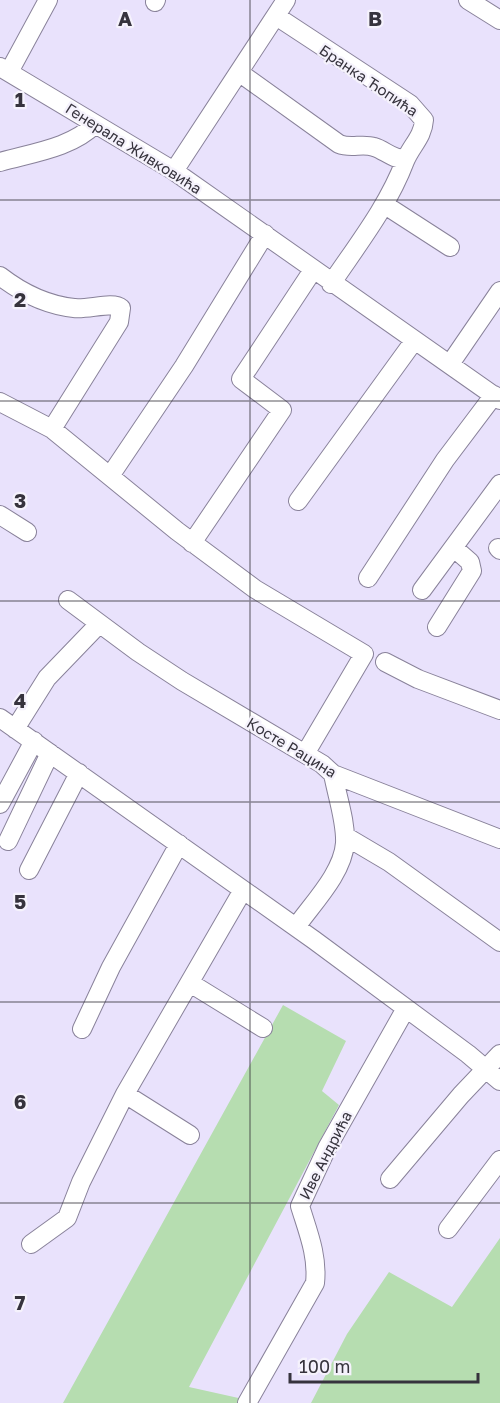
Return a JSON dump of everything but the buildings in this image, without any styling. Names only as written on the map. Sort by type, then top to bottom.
[{"type":"street","points":[[4,70],[48,0]]},
{"type":"street","points":[[174,171],[286,0]]},
{"type":"street","points":[[468,0],[500,20]]},
{"type":"street","name":"Бранка Ћопића","points":[[276,16],[410,104],[423,115],[423,131],[406,159],[385,205]]},
{"type":"street","name":"Генерала Живковића","points":[[4,70],[174,171],[497,398],[445,460],[368,578]]},
{"type":"street","points":[[240,73],[339,144],[350,147],[371,146],[396,158],[406,159]]},
{"type":"street","points":[[0,162],[66,142],[95,124]]},
{"type":"street","points":[[332,284],[385,205],[450,247]]},
{"type":"street","points":[[110,476],[184,366],[265,234]]},
{"type":"street","points":[[192,543],[282,410],[241,379],[313,270]]},
{"type":"street","points":[[0,276],[20,291],[48,303],[77,309],[112,304],[121,308],[119,322],[52,429]]},
{"type":"street","points":[[450,364],[500,291]]},
{"type":"street","points":[[298,501],[414,341]]},
{"type":"street","points":[[0,402],[52,429],[192,543],[262,593],[364,654],[305,753]]},
{"type":"street","points":[[423,591],[500,484]]},
{"type":"street","points":[[0,515],[27,532]]},
{"type":"street","points":[[437,627],[472,571],[470,562],[454,548]]},
{"type":"street","name":"Косте Рацина","points":[[68,600],[182,681],[305,753],[333,774],[500,839]]},
{"type":"street","points":[[15,729],[47,678],[99,624]]},
{"type":"street","points":[[385,662],[418,679],[500,710]]},
{"type":"street","points":[[0,718],[296,927],[486,1069],[500,1082]]},
{"type":"street","points":[[0,804],[34,741]]},
{"type":"street","points":[[8,840],[50,753]]},
{"type":"street","points":[[29,870],[79,773]]},
{"type":"street","points":[[296,927],[338,867],[344,848],[345,836],[333,774]]},
{"type":"street","points":[[345,836],[389,862],[500,942]]},
{"type":"street","points":[[82,1029],[111,967],[179,844]]},
{"type":"street","points":[[31,1244],[68,1218],[81,1182],[125,1094],[243,890]]},
{"type":"street","points":[[190,983],[263,1028]]},
{"type":"street","name":"Иве Андрића","points":[[247,1403],[315,1283],[314,1255],[300,1206],[327,1148],[405,1010]]},
{"type":"street","points":[[390,1179],[428,1131],[500,1054]]},
{"type":"street","points":[[125,1094],[190,1135]]},
{"type":"street","points":[[448,1229],[500,1160]]},
{"type":"green space","points":[[283,1005],[346,1041],[322,1091],[339,1105],[189,1387],[243,1399],[240,1403],[63,1403]]},
{"type":"green space","points":[[500,1238],[500,1403],[311,1403],[347,1334],[389,1272],[452,1307]]}]
